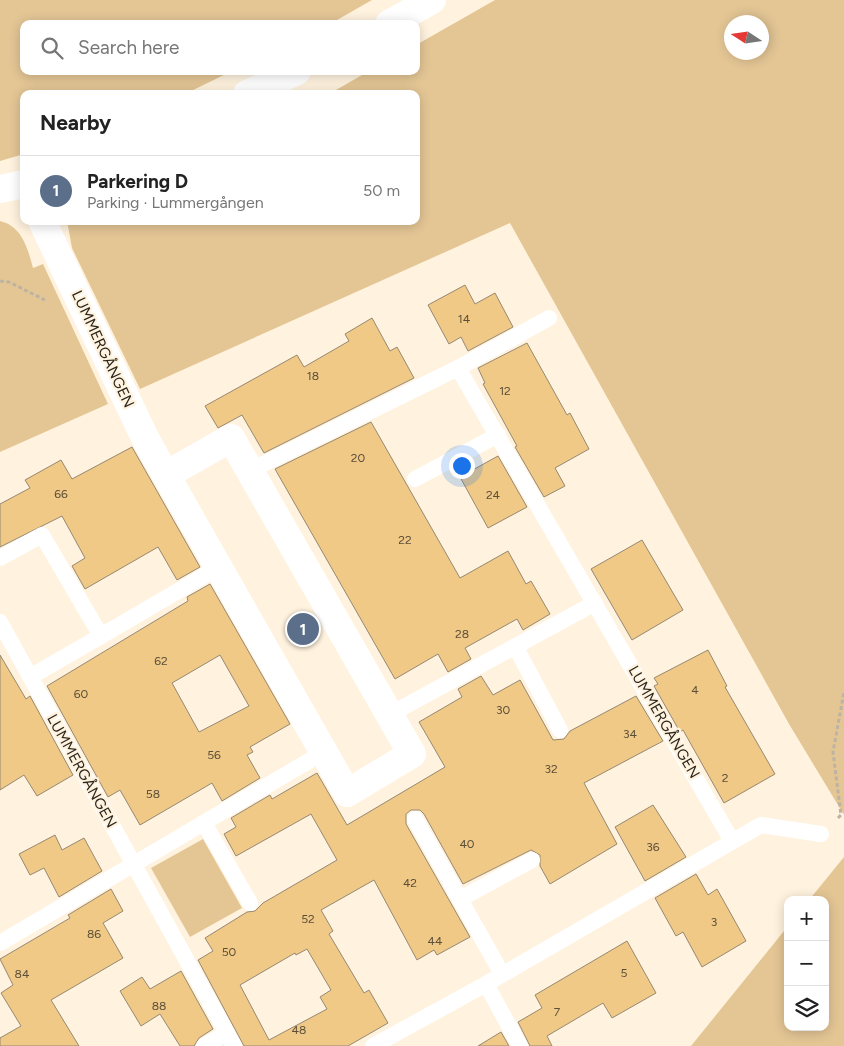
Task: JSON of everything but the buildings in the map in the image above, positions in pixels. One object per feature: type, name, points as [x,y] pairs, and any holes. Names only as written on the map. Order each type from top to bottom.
[{"type":"street","points":[[396,20],[432,0]]},
{"type":"street","points":[[256,90],[288,75]]},
{"type":"street","points":[[0,189],[20,185]]},
{"type":"street","name":"LUMMERGÅNGEN","points":[[44,225],[146,440],[347,793],[412,754],[230,438],[166,475]]},
{"type":"lane","points":[[249,471],[458,368],[549,318]]},
{"type":"lane","name":"LUMMERGÅNGEN","points":[[458,368],[732,841]]},
{"type":"lane","points":[[415,480],[498,435]]},
{"type":"lane","points":[[0,558],[42,535],[101,636]]},
{"type":"lane","points":[[30,677],[219,568]]},
{"type":"lane","points":[[390,715],[595,603]]},
{"type":"lane","name":"LUMMERGÅNGEN","points":[[0,622],[230,1040],[204,1046]]},
{"type":"lane","points":[[515,646],[560,730]]},
{"type":"lane","points":[[0,943],[324,752]]},
{"type":"lane","points":[[415,818],[502,974]]},
{"type":"lane","points":[[204,823],[250,903]]},
{"type":"lane","points":[[373,1046],[486,984],[761,825],[821,834]]},
{"type":"lane","points":[[460,899],[532,860]]},
{"type":"lane","points":[[486,984],[520,1046]]},
{"type":"path","points":[[821,834],[842,815],[833,752],[844,692]]},
{"type":"shaded area","points":[[0,0],[372,0],[337,20],[20,20],[20,75],[224,75],[193,90],[20,90],[20,155],[0,161]]},
{"type":"shaded area","points":[[495,0],[844,0],[844,815],[789,724],[510,223],[140,389],[72,248],[68,225],[420,225],[420,90],[336,90],[362,75],[420,75],[420,43]]},
{"type":"shaded area","points":[[0,221],[8,224],[19,233],[29,253],[33,268],[43,264],[108,404],[0,452]]},
{"type":"shaded area","points":[[203,839],[242,908],[190,937],[151,868]]},
{"type":"shaded area","points":[[844,857],[844,1046],[691,1046],[784,931],[784,1031],[829,1031],[829,896],[812,896]]},
{"type":"place","name":"Parkering D","points":[[303,629]]}]
